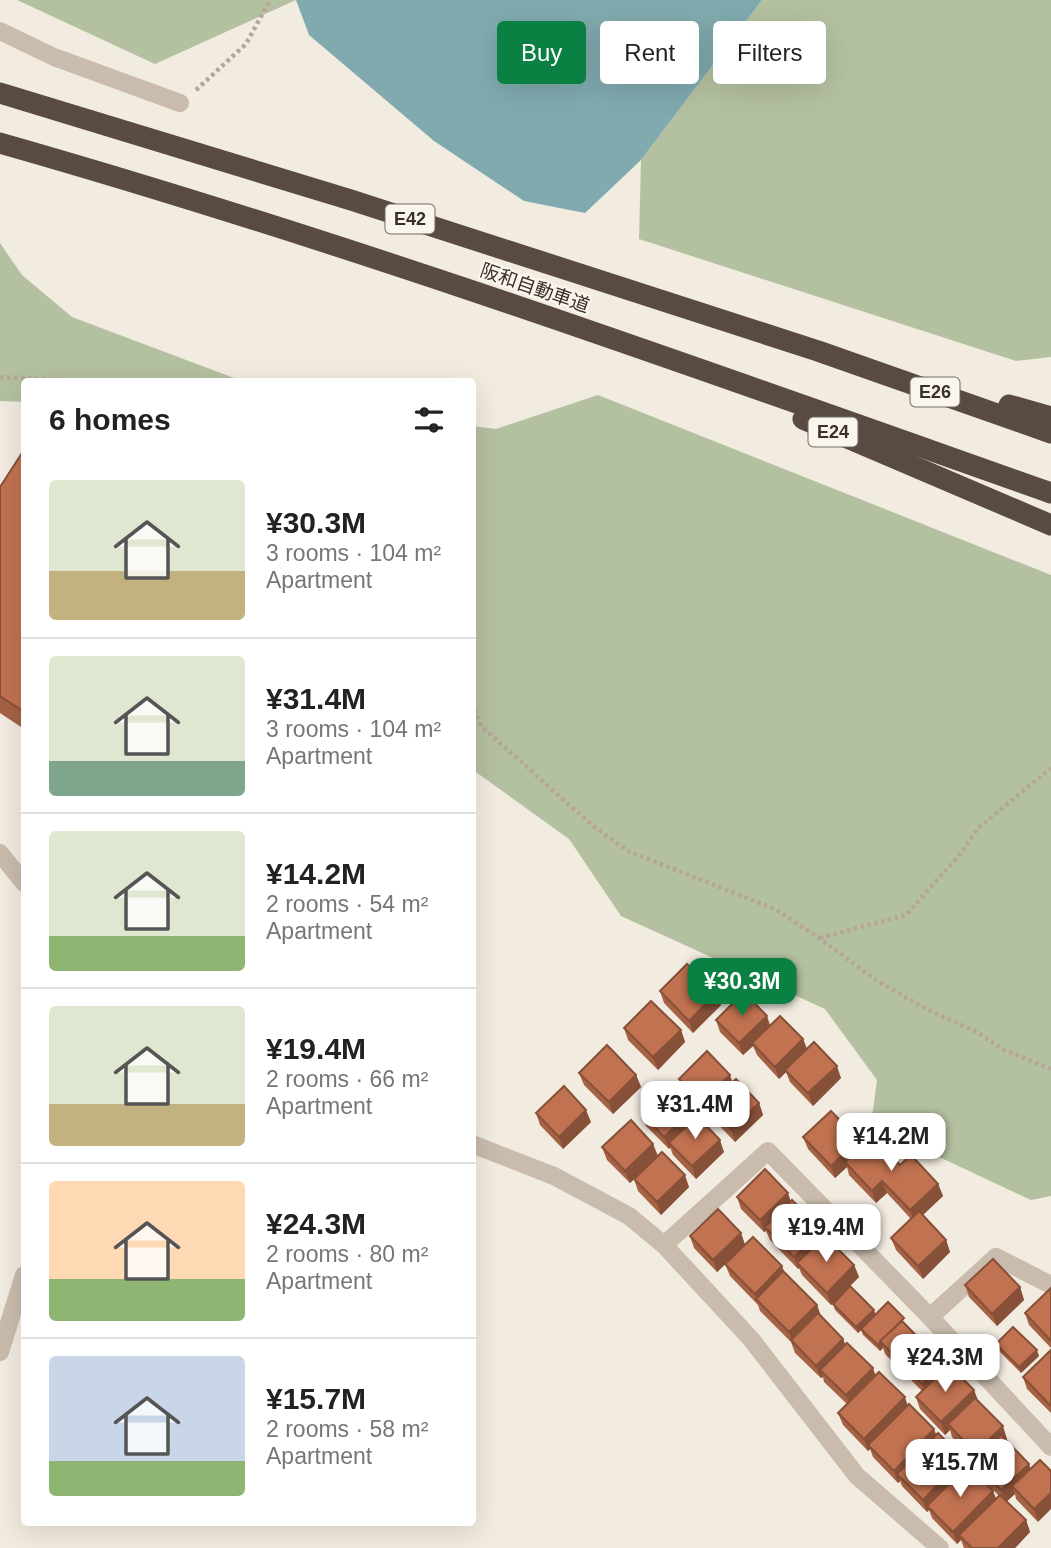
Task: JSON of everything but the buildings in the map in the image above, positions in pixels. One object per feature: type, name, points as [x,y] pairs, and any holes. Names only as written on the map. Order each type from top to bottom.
[{"type":"highway","name":"阪和自動車道","points":[[0,93],[338,195],[818,351],[1051,433]]},
{"type":"highway","name":"阪和自動車道","points":[[0,143],[336,246],[614,339],[1051,493]]},
{"type":"highway","name":"E24","points":[[614,339],[1051,525]]},
{"type":"highway","points":[[818,351],[1051,417]]},
{"type":"street","points":[[0,31],[54,57],[180,103]]},
{"type":"street","points":[[0,853],[21,879]]},
{"type":"street","points":[[476,1146],[554,1176],[629,1216],[664,1245],[751,1339],[857,1476],[940,1548]]},
{"type":"street","points":[[664,1245],[768,1151],[930,1317],[1051,1447]]},
{"type":"street","points":[[930,1317],[996,1257],[1051,1284]]},
{"type":"street","points":[[0,1352],[21,1285]]},
{"type":"path","points":[[180,103],[246,44],[270,0]]},
{"type":"path","points":[[0,377],[21,378]]},
{"type":"path","points":[[476,713],[481,726],[592,825],[628,851],[775,909],[876,980],[924,1008],[979,1033],[1002,1049],[1051,1069]]},
{"type":"path","points":[[819,938],[906,915],[962,852],[977,829],[1051,768]]},
{"type":"green space","points":[[17,0],[296,0],[155,64]]},
{"type":"green space","points":[[762,0],[1051,0],[1051,357],[1016,361],[639,239],[641,160],[713,65],[713,84],[826,84],[826,21],[746,21]]},
{"type":"green space","points":[[0,243],[22,275],[72,317],[234,378],[21,378],[21,402],[0,401]]},
{"type":"green space","points":[[598,395],[1051,575],[1051,1196],[1031,1200],[871,1125],[877,1080],[825,1009],[621,916],[569,839],[476,772],[476,426],[496,429]]},
{"type":"water","points":[[296,0],[762,0],[746,21],[713,21],[713,65],[699,83],[699,21],[600,21],[600,84],[698,84],[641,160],[585,213],[524,201],[434,141],[309,35]]}]
